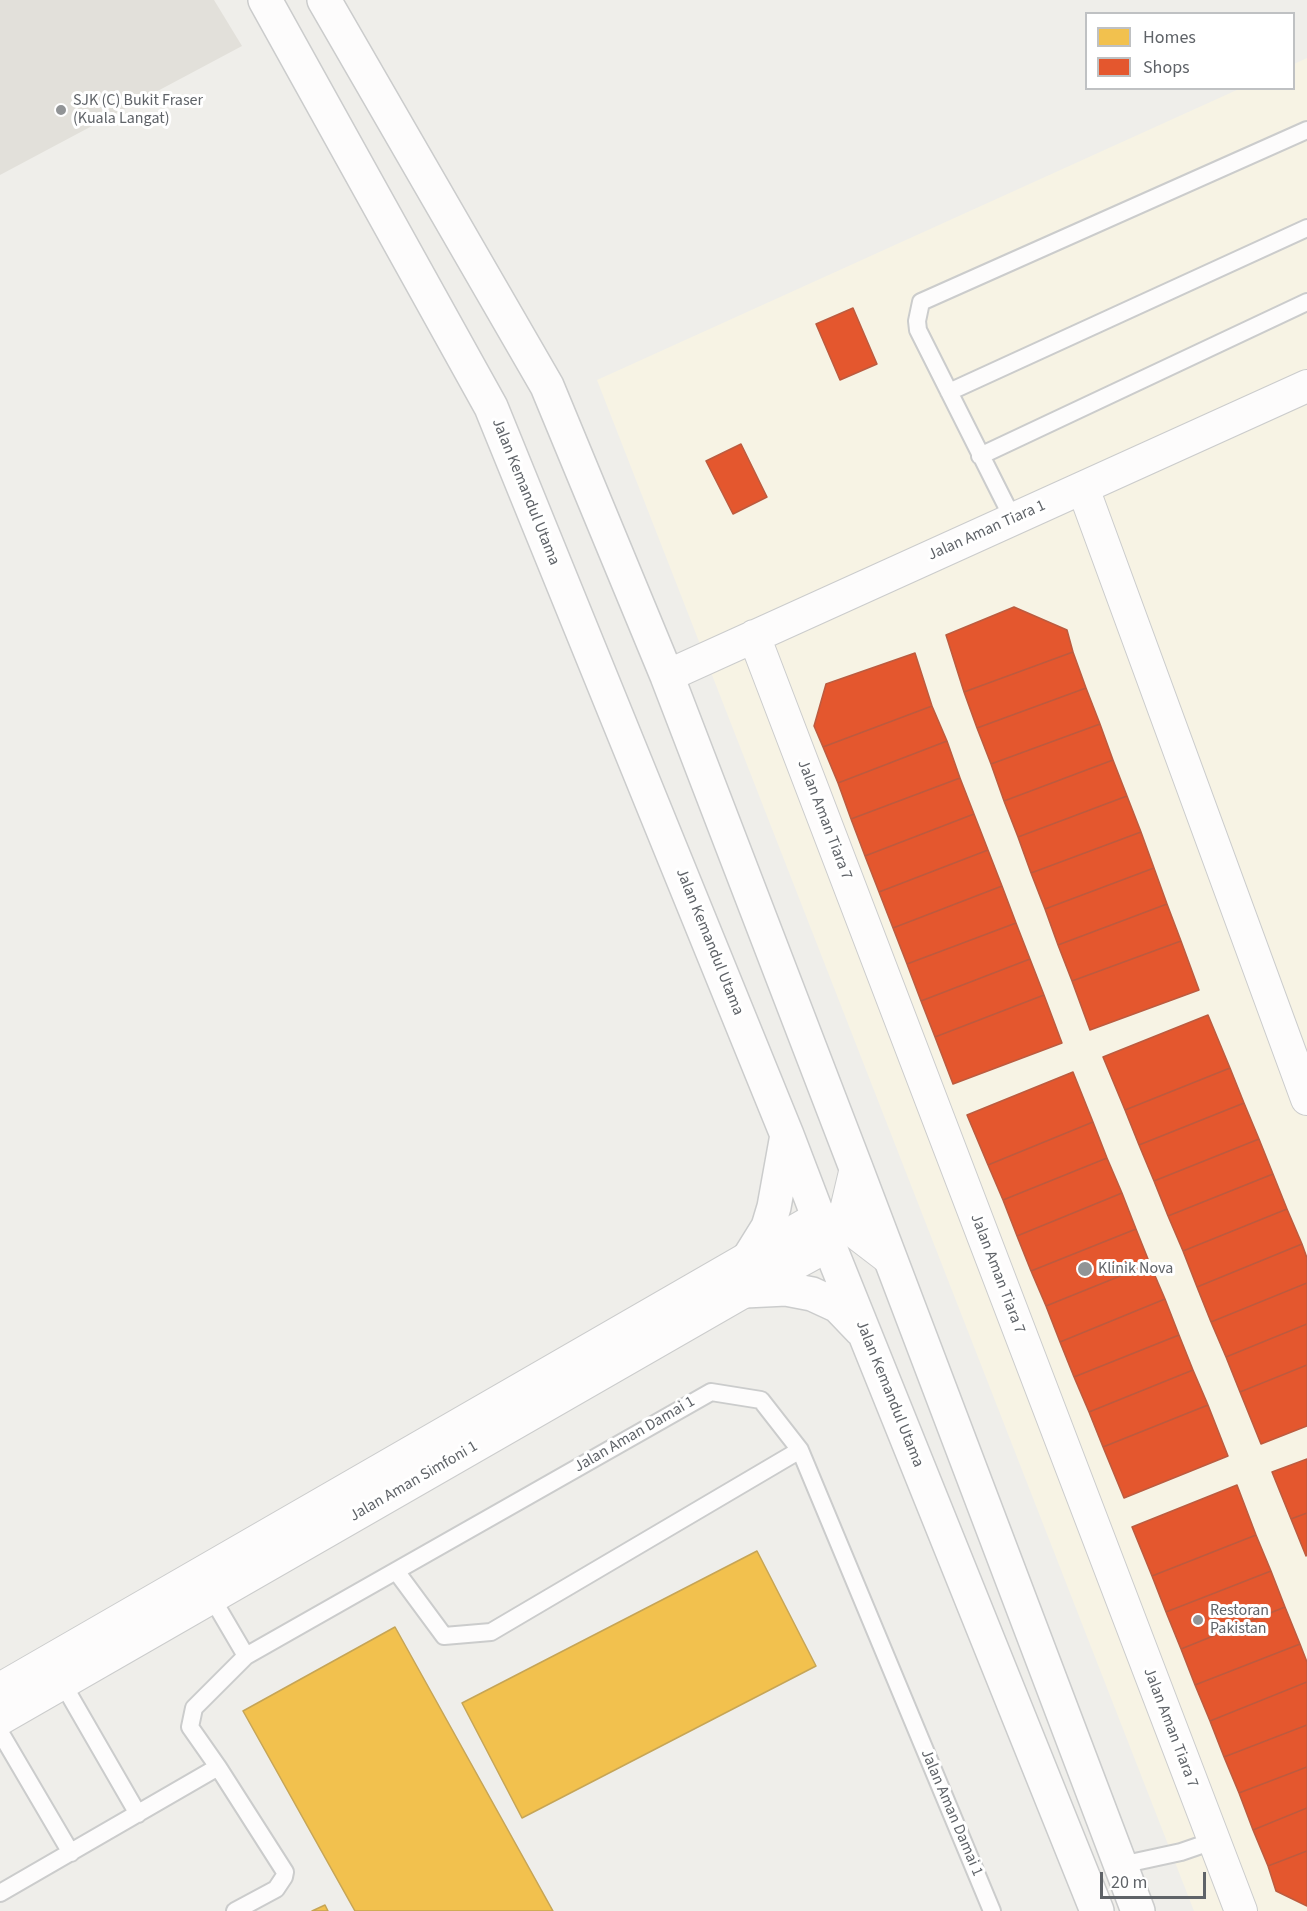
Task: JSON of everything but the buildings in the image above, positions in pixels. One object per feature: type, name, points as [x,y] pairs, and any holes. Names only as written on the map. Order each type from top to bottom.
[{"type":"street","name":"Jalan Kemandul Utama","points":[[265,0],[490,406],[787,1135],[830,1228],[866,1336],[1097,1911]]},
{"type":"street","points":[[324,0],[547,386],[667,676],[1138,1911]]},
{"type":"street","name":"Jalan Aman Tiara 1","points":[[667,676],[1307,386]]},
{"type":"street","points":[[1083,488],[1307,1099]]},
{"type":"street","name":"Jalan Aman Tiara 7","points":[[754,636],[1241,1911]]},
{"type":"street","points":[[750,1256],[768,1227],[774,1208],[787,1135]]},
{"type":"street","points":[[856,1168],[830,1228],[890,1259]]},
{"type":"street","name":"Jalan Aman Simfoni 1","points":[[0,1689],[750,1256],[830,1228]]},
{"type":"street","name":"Jalan Aman Simfoni 1","points":[[0,1719],[745,1291],[830,1228]]},
{"type":"street","points":[[745,1291],[786,1289],[812,1294],[838,1306],[866,1336]]},
{"type":"lane","points":[[1013,519],[918,330],[917,321],[921,302],[1307,130]]},
{"type":"lane","points":[[949,392],[1307,228]]},
{"type":"lane","points":[[980,456],[1307,302]]},
{"type":"lane","name":"Jalan Aman Damai 1","points":[[235,1911],[276,1889],[285,1872],[190,1727],[194,1708],[246,1656],[711,1392],[761,1400],[800,1450],[992,1911]]},
{"type":"lane","points":[[396,1571],[444,1636],[491,1632],[800,1450]]},
{"type":"lane","points":[[212,1598],[246,1656]]},
{"type":"lane","points":[[63,1684],[138,1814]]},
{"type":"lane","points":[[0,1732],[71,1853]]},
{"type":"lane","points":[[0,1893],[218,1767]]},
{"type":"lane","points":[[1121,1865],[1181,1852],[1213,1841]]},
{"type":"shaded area","name":"SJK (C) Bukit Fraser (Kuala Langat)","points":[[0,0],[214,0],[242,46],[0,175]]},
{"type":"shaded area","points":[[1307,58],[1307,1911],[1194,1911],[597,380],[1237,90],[1295,90],[1295,64]]},
{"type":"place","name":"SJK (C) Bukit Fraser (Kuala Langat)","points":[[61,110]]},
{"type":"place","name":"Klinik Nova","points":[[1085,1269]]},
{"type":"place","name":"Restoran Pakistan","points":[[1198,1620]]}]
